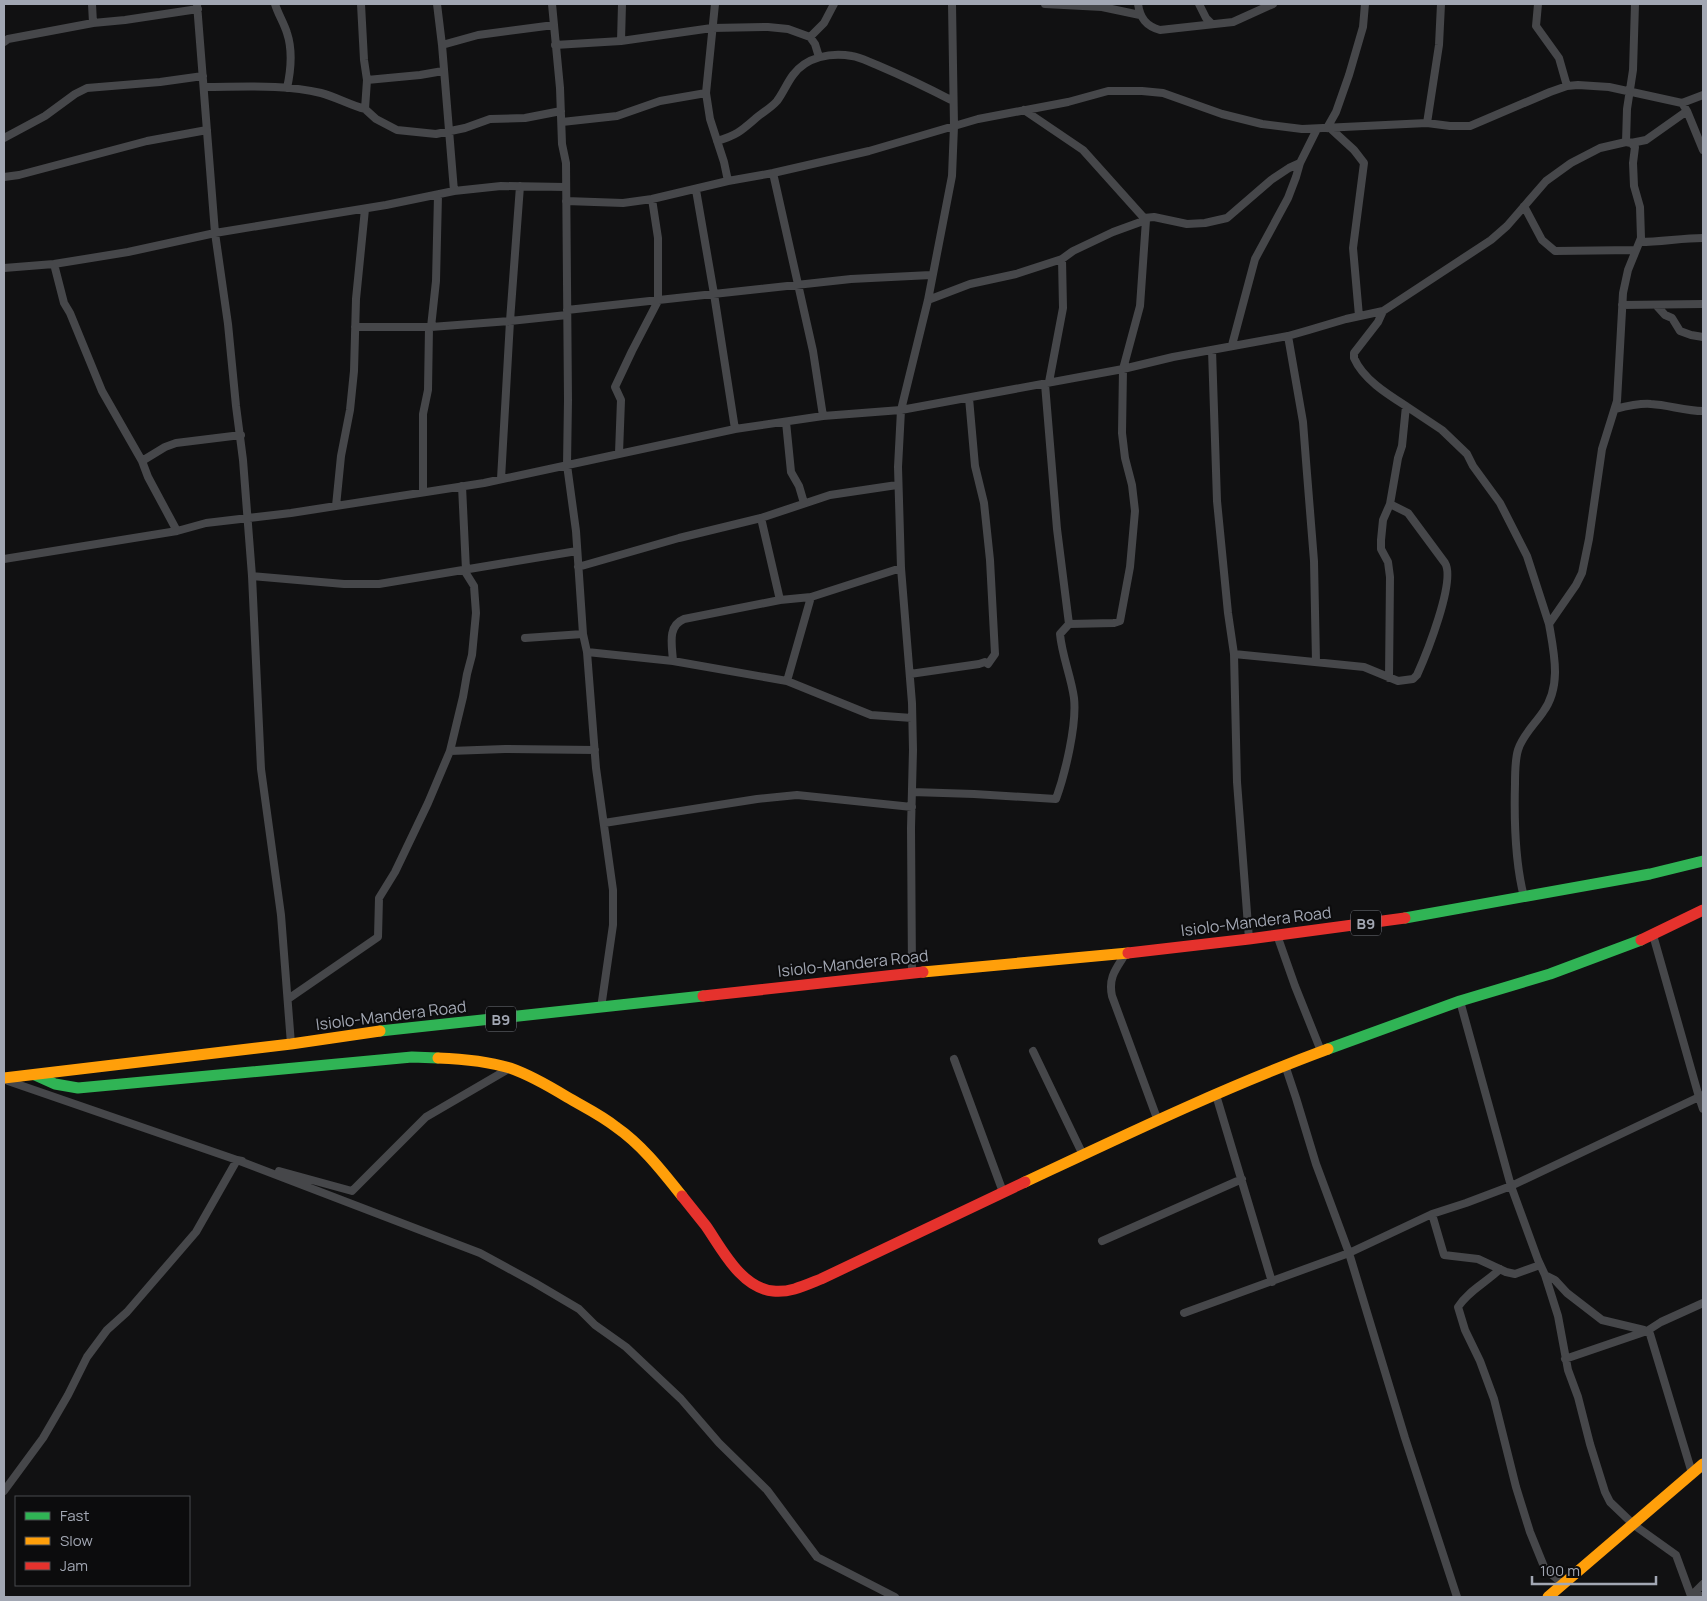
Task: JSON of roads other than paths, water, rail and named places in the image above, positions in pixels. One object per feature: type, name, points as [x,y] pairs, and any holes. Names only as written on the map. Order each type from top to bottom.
[{"type":"main road","name":"Isiolo-Mandera Road","points":[[4,1079],[291,1044],[380,1031],[1025,961],[1126,953],[1249,939],[1417,916],[1650,874],[1703,861]]},
{"type":"main road","points":[[35,1075],[55,1084],[78,1088],[412,1057],[488,1063],[510,1068],[563,1095],[621,1130],[658,1167],[741,1273],[757,1286],[766,1290],[791,1290],[821,1279],[1083,1154],[1285,1065],[1460,1001],[1550,974],[1653,935],[1703,910]]},
{"type":"main road","points":[[1548,1597],[1703,1464]]},
{"type":"street","points":[[92,4],[93,23]]},
{"type":"street","points":[[275,4],[287,33],[290,52],[291,68],[287,88]]},
{"type":"street","points":[[361,4],[367,80],[365,109]]},
{"type":"street","points":[[437,4],[454,191]]},
{"type":"street","points":[[552,4],[562,122],[562,144],[566,163],[567,465],[577,551],[583,634],[587,652],[595,750],[614,908],[601,1008]]},
{"type":"street","points":[[621,41],[622,4]]},
{"type":"street","points":[[715,4],[706,93],[710,119],[728,181]]},
{"type":"street","points":[[810,37],[824,23],[834,4]]},
{"type":"street","points":[[912,973],[913,750],[910,674],[897,485],[902,410],[928,300],[931,275],[952,176],[954,126],[952,4]]},
{"type":"street","points":[[1045,4],[1102,7],[1140,15]]},
{"type":"street","points":[[1138,4],[1140,15],[1152,28],[1160,30],[1233,22],[1273,4]]},
{"type":"street","points":[[1199,4],[1206,18],[1212,24]]},
{"type":"street","points":[[1328,128],[1336,112],[1349,75],[1363,27],[1365,4]]},
{"type":"street","points":[[1427,123],[1439,45],[1441,4]]},
{"type":"street","points":[[1538,4],[1536,26],[1559,58],[1567,86]]},
{"type":"street","points":[[1549,624],[1576,585],[1582,573],[1587,553],[1602,448],[1618,394],[1622,305],[1626,275],[1640,242],[1640,212],[1634,186],[1633,168],[1635,147],[1629,142],[1627,109],[1633,70],[1635,4]]},
{"type":"street","points":[[4,42],[8,39],[93,23],[125,20],[198,6],[215,233],[241,435],[252,576],[262,769],[281,915],[291,1044]]},
{"type":"street","points":[[442,45],[478,35],[554,25]]},
{"type":"street","points":[[556,45],[621,41],[712,28],[776,27],[800,32],[810,37],[815,44],[819,57]]},
{"type":"street","points":[[717,140],[734,136],[749,125],[757,116],[764,113],[777,100],[794,73],[804,63],[819,57],[854,56],[953,101]]},
{"type":"street","points":[[367,80],[443,71]]},
{"type":"street","points":[[4,138],[44,116],[74,94],[87,88],[160,82],[203,76]]},
{"type":"street","points":[[566,201],[623,203],[652,199],[869,151],[954,126],[1002,114],[1068,102],[1108,91],[1142,91],[1170,95],[1222,114],[1262,124],[1302,129],[1427,123],[1461,127],[1470,126],[1567,86],[1593,85],[1630,90],[1682,103],[1703,95]]},
{"type":"street","points":[[204,87],[287,88],[323,93],[365,109],[381,122],[397,130],[418,133],[449,132],[490,119],[525,118],[561,112]]},
{"type":"street","points":[[562,122],[616,116],[660,101],[706,93]]},
{"type":"street","points":[[1682,103],[1703,150]]},
{"type":"street","points":[[912,792],[1056,800],[1073,729],[1074,698],[1063,656],[1060,634],[1069,624],[1117,623],[1120,621],[1130,568],[1135,511],[1122,432],[1123,369],[1140,306],[1145,219],[1083,150],[1024,110]]},
{"type":"street","points":[[4,559],[177,531],[206,523],[248,519],[462,486],[735,429],[823,416],[902,410],[969,398],[1123,369],[1232,345],[1288,336],[1383,311],[1491,240],[1507,226],[1546,181],[1571,163],[1600,148],[1646,140],[1677,117],[1687,112]]},
{"type":"street","points":[[1328,128],[1354,150],[1364,163],[1352,248],[1359,316]]},
{"type":"street","points":[[1232,345],[1255,259],[1292,187],[1300,163],[1317,129]]},
{"type":"street","points":[[4,178],[147,140],[208,130]]},
{"type":"street","points":[[928,300],[970,284],[1016,274],[1062,259],[1072,251],[1145,219],[1154,217],[1187,224],[1205,223],[1227,218],[1271,180],[1300,163]]},
{"type":"street","points":[[773,173],[813,351],[823,416]]},
{"type":"street","points":[[4,268],[54,264],[128,252],[215,233],[365,209],[454,191],[501,186],[565,188]]},
{"type":"street","points":[[501,479],[520,186]]},
{"type":"street","points":[[696,190],[735,429]]},
{"type":"street","points":[[423,491],[423,414],[428,390],[430,328],[436,281],[438,195]]},
{"type":"street","points":[[619,453],[621,400],[615,387],[658,301],[658,238],[652,199]]},
{"type":"street","points":[[1524,206],[1542,240],[1555,251],[1636,250]]},
{"type":"street","points":[[336,506],[341,456],[350,410],[354,371],[356,299],[365,209]]},
{"type":"street","points":[[1640,242],[1703,238]]},
{"type":"street","points":[[1062,259],[1063,308],[1047,383],[1057,529],[1069,624]]},
{"type":"street","points":[[54,264],[64,303],[70,313],[102,391],[142,461],[148,477],[177,531]]},
{"type":"street","points":[[355,327],[430,328],[510,321],[852,278],[931,275]]},
{"type":"street","points":[[1622,305],[1703,304]]},
{"type":"street","points":[[1656,305],[1672,318],[1680,331],[1703,338]]},
{"type":"street","points":[[1383,311],[1378,322],[1354,353],[1354,358],[1365,375],[1387,393],[1442,430],[1467,454],[1509,519],[1527,556],[1549,624],[1555,673],[1554,692],[1549,704],[1522,740],[1516,755],[1515,805],[1518,872],[1524,897]]},
{"type":"street","points":[[1288,336],[1304,432],[1314,561],[1316,662]]},
{"type":"street","points":[[1212,350],[1217,501],[1234,654],[1237,782],[1249,939]]},
{"type":"street","points":[[910,674],[985,662],[988,664],[995,654],[990,560],[984,503],[975,466],[969,398]]},
{"type":"street","points":[[1615,409],[1638,404],[1653,404],[1689,411],[1703,411]]},
{"type":"street","points":[[1389,678],[1390,577],[1388,562],[1380,546],[1383,520],[1390,504],[1402,446],[1406,406]]},
{"type":"street","points":[[786,422],[791,472],[799,486],[804,503]]},
{"type":"street","points":[[142,461],[169,445],[176,443],[241,435]]},
{"type":"street","points":[[578,567],[679,538],[761,518],[843,492],[897,485]]},
{"type":"street","points":[[288,999],[378,937],[379,898],[395,872],[428,803],[450,750],[472,655],[476,622],[474,586],[465,570],[462,486]]},
{"type":"street","points":[[1234,654],[1364,667],[1389,678],[1404,681],[1413,680],[1417,675],[1437,624],[1448,571],[1445,563],[1408,513],[1390,504]]},
{"type":"street","points":[[761,518],[780,600]]},
{"type":"street","points":[[252,576],[344,584],[380,584],[577,551]]},
{"type":"street","points":[[673,661],[672,632],[674,626],[679,621],[780,600],[811,596],[902,568]]},
{"type":"street","points":[[787,681],[811,596]]},
{"type":"street","points":[[526,638],[583,634]]},
{"type":"street","points":[[587,652],[673,661],[787,681],[871,715],[912,718]]},
{"type":"street","points":[[450,750],[595,750]]},
{"type":"street","points":[[604,822],[757,799],[797,795],[912,807]]},
{"type":"street","points":[[1277,935],[1321,1051]]},
{"type":"street","points":[[1653,935],[1701,1096],[1703,1110]]},
{"type":"street","points":[[1126,953],[1113,974],[1110,986],[1158,1121]]},
{"type":"street","points":[[1460,1001],[1510,1186],[1545,1274],[1558,1316],[1565,1359],[1578,1397],[1605,1492],[1610,1502],[1634,1525],[1676,1555],[1691,1596]]},
{"type":"street","points":[[1033,1051],[1083,1154]]},
{"type":"street","points":[[954,1059],[1003,1192]]},
{"type":"street","points":[[1285,1065],[1316,1164],[1349,1253],[1405,1438],[1457,1597]]},
{"type":"street","points":[[237,1160],[352,1191],[426,1117],[510,1068]]},
{"type":"street","points":[[4,1079],[237,1160],[480,1253],[535,1283],[579,1309],[595,1325],[626,1347],[681,1399],[719,1443],[768,1490],[817,1557],[895,1597]]},
{"type":"street","points":[[1216,1095],[1272,1282]]},
{"type":"street","points":[[1184,1313],[1349,1253],[1432,1214],[1510,1186],[1701,1096]]},
{"type":"street","points":[[4,1491],[43,1438],[87,1358],[107,1330],[127,1312],[196,1232],[237,1160]]},
{"type":"street","points":[[1102,1241],[1242,1179]]},
{"type":"street","points":[[1432,1214],[1444,1255],[1478,1259],[1515,1274],[1540,1265]]},
{"type":"street","points":[[1500,1269],[1464,1298],[1458,1307],[1465,1330],[1480,1361],[1494,1399],[1516,1487],[1530,1532],[1545,1568],[1563,1584]]},
{"type":"street","points":[[1545,1274],[1555,1280],[1573,1298],[1602,1320],[1647,1331],[1652,1341],[1692,1473]]},
{"type":"street","points":[[1565,1359],[1647,1331],[1661,1322],[1703,1302]]},
{"type":"street","points":[[1691,1596],[1703,1584]]},
{"type":"street","points":[[1691,1596],[1703,1596]]}]
